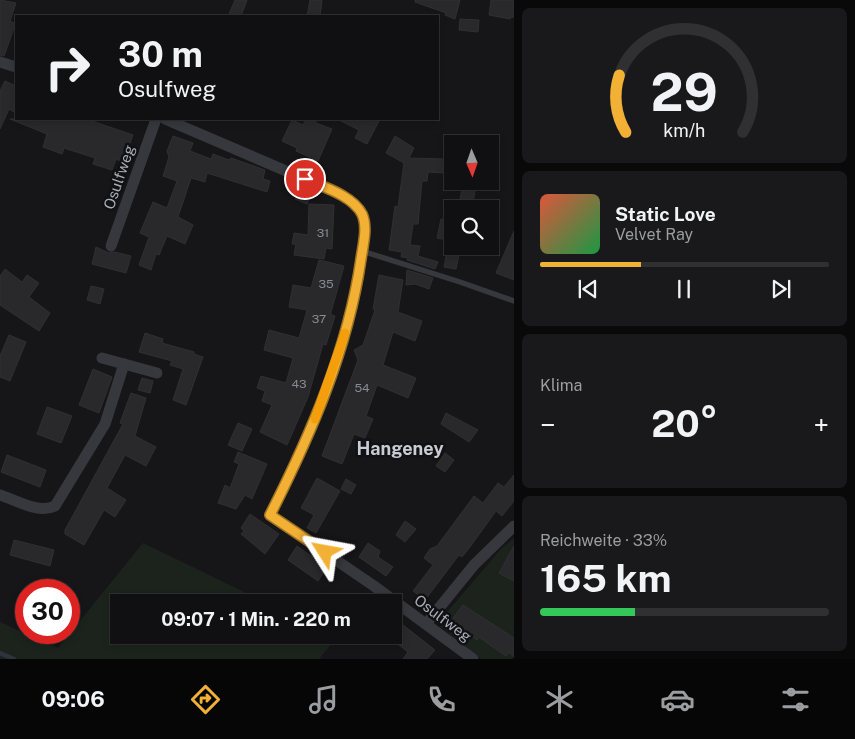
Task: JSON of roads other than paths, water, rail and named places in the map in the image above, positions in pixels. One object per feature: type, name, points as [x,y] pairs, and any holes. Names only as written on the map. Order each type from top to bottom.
[{"type":"street","points":[[0,62],[15,67]]},
{"type":"street","name":"Osulfweg","points":[[111,246],[156,120]]},
{"type":"street","name":"Osulfweg","points":[[167,120],[335,192],[355,204],[364,219],[357,288],[331,378],[303,450],[270,515],[473,659]]},
{"type":"street","points":[[102,358],[157,373]]},
{"type":"street","points":[[0,495],[40,509],[48,509],[54,506],[105,424],[124,364]]},
{"type":"street","points":[[426,624],[474,565],[514,526]]},
{"type":"lane","points":[[362,252],[460,282],[514,301]]},
{"type":"waterway","points":[[0,653],[14,659]]},
{"type":"district","name":"Hangeney","points":[[400,448]]}]
